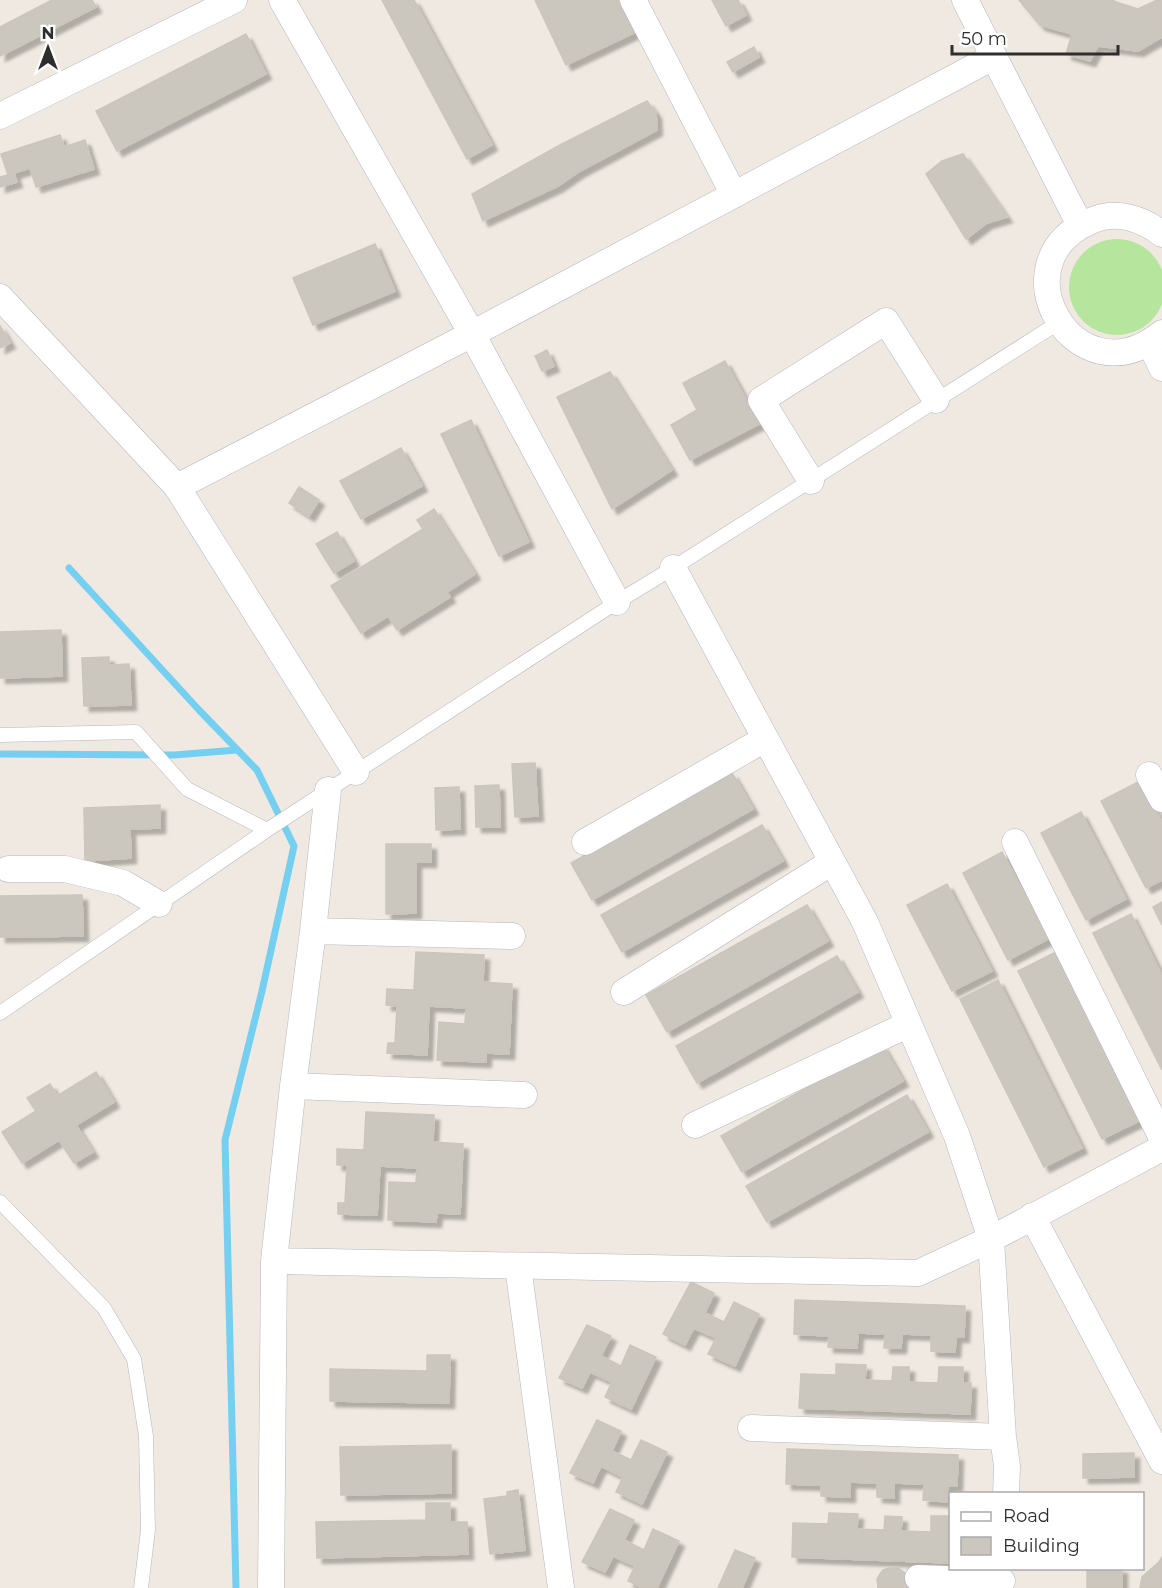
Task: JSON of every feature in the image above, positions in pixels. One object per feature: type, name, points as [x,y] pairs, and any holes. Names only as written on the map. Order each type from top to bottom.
[{"type":"street","points":[[0,116],[234,0]]},
{"type":"street","points":[[282,0],[472,334],[617,602]]},
{"type":"street","points":[[633,0],[734,195]]},
{"type":"street","points":[[965,0],[1080,225]]},
{"type":"street","points":[[177,487],[472,334],[993,57]]},
{"type":"street","points":[[1162,234],[1142,221],[1122,216],[1100,217],[1080,225],[1063,240],[1051,259],[1046,280],[1049,302],[1058,322],[1072,338],[1090,348],[1110,352],[1130,351],[1156,338],[1162,368]]},
{"type":"street","points":[[0,297],[177,487],[356,772]]},
{"type":"street","points":[[811,481],[761,400],[886,321],[936,400]]},
{"type":"street","points":[[673,568],[865,922],[957,1136],[991,1239],[1003,1437],[1007,1466],[1006,1492]]},
{"type":"street","points":[[585,842],[765,739]]},
{"type":"street","points":[[1149,775],[1162,799]]},
{"type":"street","points":[[271,1588],[274,1261],[328,790]]},
{"type":"street","points":[[1015,842],[1162,1138]]},
{"type":"street","points":[[624,992],[832,862]]},
{"type":"street","points":[[8,869],[65,869],[123,883],[159,904]]},
{"type":"street","points":[[313,932],[512,936]]},
{"type":"street","points":[[694,1125],[909,1024]]},
{"type":"street","points":[[293,1086],[524,1095]]},
{"type":"street","points":[[274,1261],[918,1274],[991,1239],[1162,1148]]},
{"type":"street","points":[[1032,1216],[1162,1461]]},
{"type":"street","points":[[518,1266],[561,1588]]},
{"type":"street","points":[[751,1428],[1003,1437]]},
{"type":"street","points":[[918,1578],[1002,1579]]},
{"type":"lane","points":[[0,1013],[328,790],[617,602],[1015,352],[1058,322]]},
{"type":"lane","points":[[0,735],[136,732],[187,789],[272,827]]},
{"type":"lane","points":[[0,1202],[104,1308],[135,1359],[146,1436],[148,1530],[141,1588]]},
{"type":"green space","points":[[1117,239],[1136,242],[1151,253],[1162,268],[1162,306],[1151,321],[1136,332],[1117,335],[1098,332],[1083,321],[1072,306],[1069,287],[1072,268],[1083,253],[1098,242]]},
{"type":"building","points":[[52,0],[92,0],[96,7],[0,56],[0,27]]},
{"type":"building","points":[[382,0],[414,0],[492,145],[467,159]]},
{"type":"building","points":[[535,0],[618,0],[634,33],[566,65]]},
{"type":"building","points":[[712,0],[738,0],[746,15],[726,26]]},
{"type":"building","points":[[1019,0],[1114,0],[1138,9],[1162,0],[1162,37],[1138,51],[1098,46],[1090,61],[1066,54],[1072,34],[1040,25]]},
{"type":"building","points":[[246,34],[266,74],[117,151],[96,111]]},
{"type":"building","points":[[754,47],[759,57],[733,72],[727,62]]},
{"type":"building","points":[[647,101],[656,113],[657,130],[580,171],[558,186],[483,221],[472,194],[560,145]]},
{"type":"building","points":[[60,135],[64,147],[85,140],[94,169],[36,187],[30,168],[14,173],[17,182],[0,187],[0,177],[8,175],[1,154]]},
{"type":"building","points":[[963,154],[1007,217],[987,223],[966,239],[926,174],[942,161]]},
{"type":"building","points":[[375,244],[395,291],[313,325],[293,278]]},
{"type":"building","points":[[0,326],[10,343],[0,348]]},
{"type":"building","points":[[547,350],[554,366],[542,371],[535,356]]},
{"type":"building","points":[[725,361],[759,424],[690,460],[671,425],[697,410],[683,383]]},
{"type":"building","points":[[610,372],[672,470],[612,509],[557,397]]},
{"type":"building","points":[[471,420],[529,542],[499,556],[441,434]]},
{"type":"building","points":[[401,448],[422,486],[361,519],[340,481]]},
{"type":"building","points":[[299,487],[319,500],[309,516],[289,503]]},
{"type":"building","points":[[434,509],[475,574],[447,592],[450,597],[397,630],[388,616],[361,633],[331,586],[423,529],[417,520]]},
{"type":"building","points":[[337,532],[354,561],[334,573],[316,544]]},
{"type":"building","points":[[61,630],[62,676],[0,678],[0,632]]},
{"type":"building","points":[[109,657],[109,665],[129,664],[131,705],[84,706],[82,658]]},
{"type":"building","points":[[535,763],[538,816],[515,817],[512,764]]},
{"type":"building","points":[[732,773],[753,809],[592,900],[571,863]]},
{"type":"building","points":[[1140,781],[1162,822],[1162,880],[1146,888],[1101,801]]},
{"type":"building","points":[[499,785],[500,827],[476,827],[475,786]]},
{"type":"building","points":[[459,787],[460,829],[436,830],[435,788]]},
{"type":"building","points":[[160,805],[160,828],[130,829],[131,858],[85,861],[84,808]]},
{"type":"building","points":[[1081,812],[1126,899],[1086,920],[1041,833]]},
{"type":"building","points":[[762,825],[783,861],[622,952],[601,915]]},
{"type":"building","points":[[386,844],[431,844],[431,862],[416,862],[416,913],[386,914]]},
{"type":"building","points":[[1002,852],[1048,939],[1008,960],[963,873]]},
{"type":"building","points":[[947,884],[992,971],[952,991],[907,905]]},
{"type":"building","points":[[82,895],[83,936],[0,937],[0,896]]},
{"type":"building","points":[[1162,902],[1162,925],[1153,907]]},
{"type":"building","points":[[807,905],[828,941],[667,1032],[646,995]]},
{"type":"building","points":[[1131,914],[1162,976],[1162,1070],[1093,933]]},
{"type":"building","points":[[416,952],[484,955],[483,982],[512,984],[509,1054],[486,1053],[486,1062],[437,1060],[439,1022],[465,1024],[466,1008],[429,1006],[427,1055],[387,1053],[388,1043],[395,1043],[397,1006],[386,1005],[387,989],[414,990]]},
{"type":"building","points":[[1056,952],[1141,1120],[1102,1139],[1018,971]]},
{"type":"building","points":[[837,956],[858,992],[697,1083],[676,1046]]},
{"type":"building","points":[[998,980],[1082,1148],[1044,1167],[960,999]]},
{"type":"building","points":[[882,1045],[903,1081],[742,1172],[721,1136]]},
{"type":"building","points":[[96,1072],[114,1102],[76,1125],[93,1152],[74,1163],[59,1140],[22,1163],[2,1132],[36,1111],[27,1098],[50,1084],[57,1096]]},
{"type":"building","points":[[907,1095],[928,1132],[767,1222],[746,1186]]},
{"type":"building","points":[[366,1112],[434,1115],[433,1142],[463,1144],[460,1214],[437,1213],[436,1222],[388,1220],[389,1182],[416,1183],[417,1168],[380,1166],[377,1215],[338,1214],[338,1203],[345,1203],[347,1165],[337,1165],[337,1149],[364,1150]]},
{"type":"building","points":[[691,1282],[714,1293],[705,1313],[724,1322],[734,1302],[759,1314],[735,1366],[708,1354],[716,1338],[694,1328],[685,1345],[663,1334]]},
{"type":"building","points":[[795,1300],[965,1306],[964,1337],[956,1337],[955,1352],[931,1351],[931,1335],[902,1334],[901,1348],[884,1348],[885,1334],[858,1333],[857,1348],[828,1347],[829,1336],[794,1334]]},
{"type":"building","points":[[587,1325],[611,1336],[601,1356],[621,1366],[630,1345],[656,1357],[631,1409],[605,1397],[612,1382],[590,1372],[582,1388],[559,1378]]},
{"type":"building","points":[[427,1355],[450,1355],[449,1403],[330,1401],[330,1369],[427,1371]]},
{"type":"building","points":[[836,1364],[866,1365],[865,1380],[892,1381],[893,1367],[909,1367],[909,1382],[938,1383],[939,1367],[963,1367],[963,1383],[971,1383],[970,1414],[799,1408],[801,1374],[836,1375]]},
{"type":"building","points":[[597,1420],[621,1431],[612,1451],[631,1460],[641,1440],[667,1452],[642,1504],[616,1492],[623,1477],[601,1466],[593,1483],[570,1473]]},
{"type":"building","points":[[451,1445],[451,1493],[341,1495],[340,1447]]},
{"type":"building","points":[[787,1449],[958,1455],[957,1486],[948,1486],[947,1502],[923,1500],[924,1484],[894,1483],[894,1498],[877,1497],[877,1483],[850,1482],[850,1497],[821,1496],[821,1485],[786,1484]]},
{"type":"building","points":[[1134,1453],[1134,1477],[1083,1478],[1083,1454]]},
{"type":"building","points":[[518,1490],[525,1550],[490,1554],[484,1499],[507,1496],[507,1492]]},
{"type":"building","points":[[426,1503],[450,1503],[450,1522],[467,1522],[468,1554],[317,1558],[316,1522],[426,1520]]},
{"type":"building","points":[[610,1509],[634,1520],[624,1540],[644,1550],[653,1529],[679,1541],[657,1588],[643,1588],[628,1581],[635,1566],[613,1556],[605,1572],[582,1562]]},
{"type":"building","points":[[829,1513],[858,1514],[857,1529],[884,1530],[885,1516],[902,1517],[901,1531],[931,1532],[931,1516],[949,1516],[949,1563],[792,1557],[793,1523],[828,1524]]},
{"type":"building","points":[[735,1550],[755,1558],[742,1588],[718,1588]]},
{"type":"building","points":[[1162,1557],[1162,1588],[1140,1588],[1142,1577]]},
{"type":"building","points":[[893,1567],[906,1574],[908,1588],[878,1588],[877,1579],[880,1574],[883,1570]]},
{"type":"building","points":[[1087,1570],[1122,1570],[1122,1588],[1087,1588]]},
{"type":"waterway","points":[[69,568],[257,770],[294,846],[262,991],[225,1140],[236,1588]]},
{"type":"waterway","points":[[0,754],[174,755],[237,750]]}]
